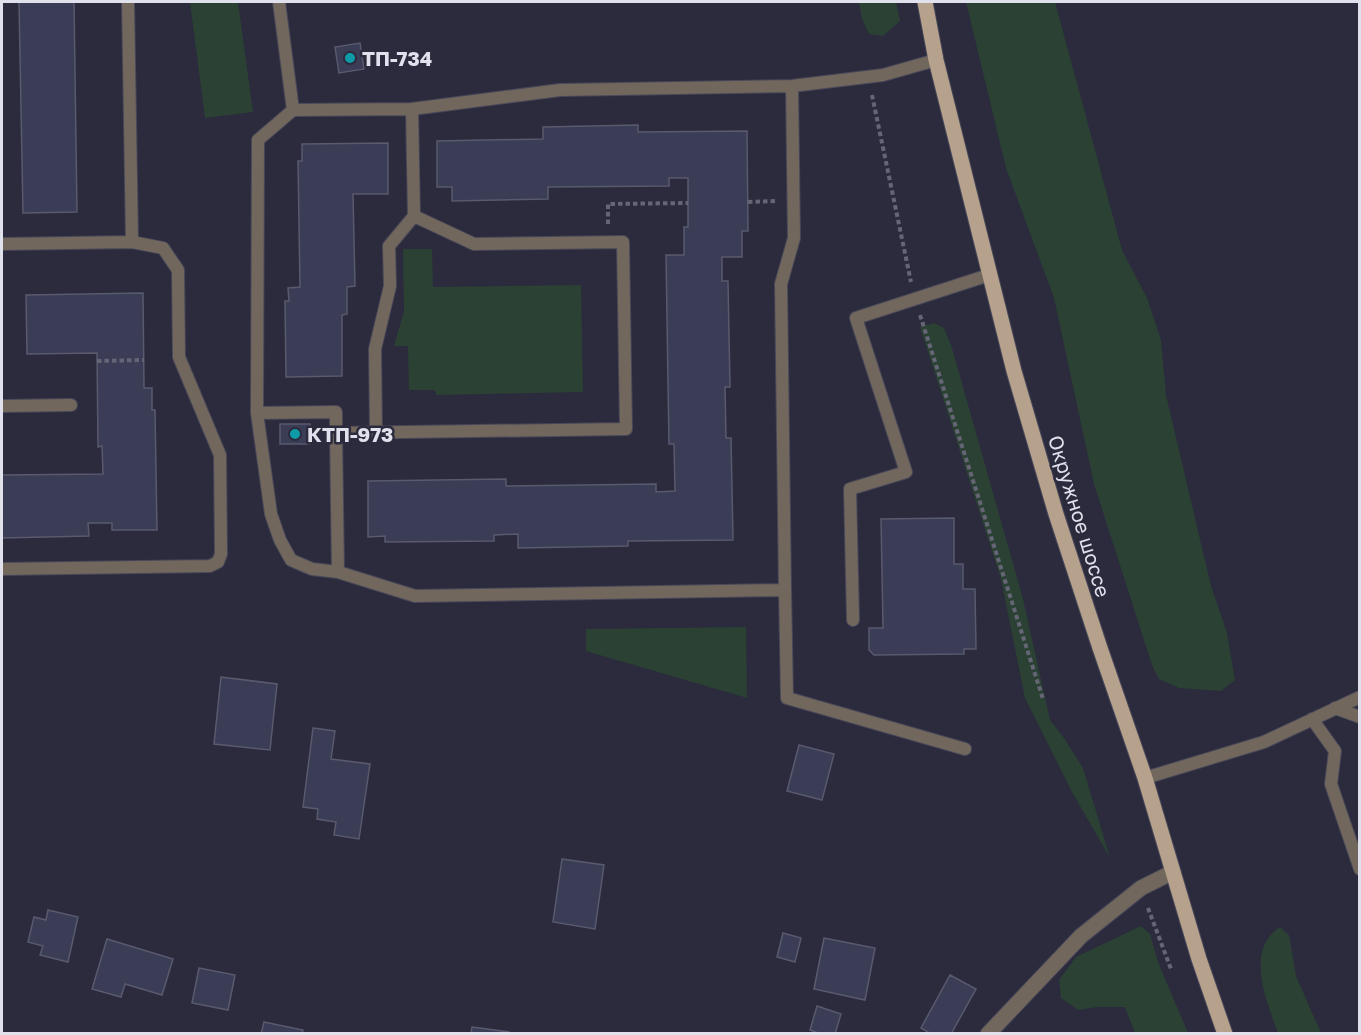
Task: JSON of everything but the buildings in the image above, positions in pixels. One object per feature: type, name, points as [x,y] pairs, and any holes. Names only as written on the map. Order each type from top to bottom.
[{"type":"main road","name":"Окружное шоссе","points":[[925,2],[936,60],[1014,371],[1056,514],[1145,778],[1199,959],[1225,1034]]},
{"type":"street","points":[[988,1034],[1081,936],[1141,888],[1173,872]]},
{"type":"lane","points":[[128,2],[132,242]]},
{"type":"lane","points":[[279,2],[293,110]]},
{"type":"lane","points":[[785,590],[415,596],[338,572],[312,569],[291,560],[280,540],[271,514],[257,413],[258,140],[293,110],[412,109],[560,90],[792,86],[899,72],[936,60]]},
{"type":"lane","points":[[792,86],[794,238],[781,284],[787,698],[965,749]]},
{"type":"lane","points":[[376,432],[375,349],[390,286],[389,246],[414,216],[412,109]]},
{"type":"lane","points":[[336,433],[626,429],[623,242],[474,244],[414,216]]},
{"type":"lane","points":[[2,244],[132,242],[163,249],[178,270],[179,357],[220,455],[222,554],[218,562],[210,566],[2,569]]},
{"type":"lane","points":[[853,620],[850,489],[906,471],[856,318],[989,275]]},
{"type":"lane","points":[[2,406],[71,405]]},
{"type":"lane","points":[[257,413],[336,412],[338,572]]},
{"type":"lane","points":[[1145,778],[1264,742],[1359,697]]},
{"type":"lane","points":[[1335,708],[1359,717]]},
{"type":"lane","points":[[1312,719],[1335,751],[1331,784],[1359,869]]},
{"type":"path","points":[[868,77],[915,299],[1043,699]]},
{"type":"path","points":[[748,202],[794,201]]},
{"type":"path","points":[[608,243],[608,204],[688,203]]},
{"type":"path","points":[[97,361],[144,360]]},
{"type":"path","points":[[1141,888],[1171,969]]},
{"type":"green space","points":[[190,2],[238,2],[253,112],[205,118]]},
{"type":"green space","points":[[859,2],[896,2],[900,21],[883,36],[869,34],[862,19]]},
{"type":"green space","points":[[966,2],[1055,2],[1122,250],[1147,298],[1161,340],[1166,395],[1211,586],[1227,633],[1235,680],[1221,691],[1179,688],[1159,679],[1152,665],[1094,484],[1054,298],[1006,168]]},
{"type":"green space","points":[[403,249],[432,249],[433,287],[581,285],[583,392],[436,395],[435,390],[409,390],[408,346],[394,346],[404,311]]},
{"type":"green space","points":[[934,323],[944,328],[952,348],[1023,599],[1050,720],[1083,768],[1110,858],[1072,792],[1025,698],[1001,579],[920,327]]},
{"type":"green space","points":[[746,627],[747,698],[586,651],[586,629]]},
{"type":"green space","points":[[1141,926],[1150,934],[1158,962],[1188,1033],[1135,1033],[1125,1007],[1078,1010],[1061,998],[1059,980],[1076,957]]},
{"type":"green space","points":[[1280,927],[1289,935],[1296,976],[1321,1033],[1278,1033],[1264,992],[1261,962],[1263,949],[1269,937]]},
{"type":"place","name":"ТП-734","points":[[350,58]]},
{"type":"place","name":"КТП-973","points":[[295,434]]}]
